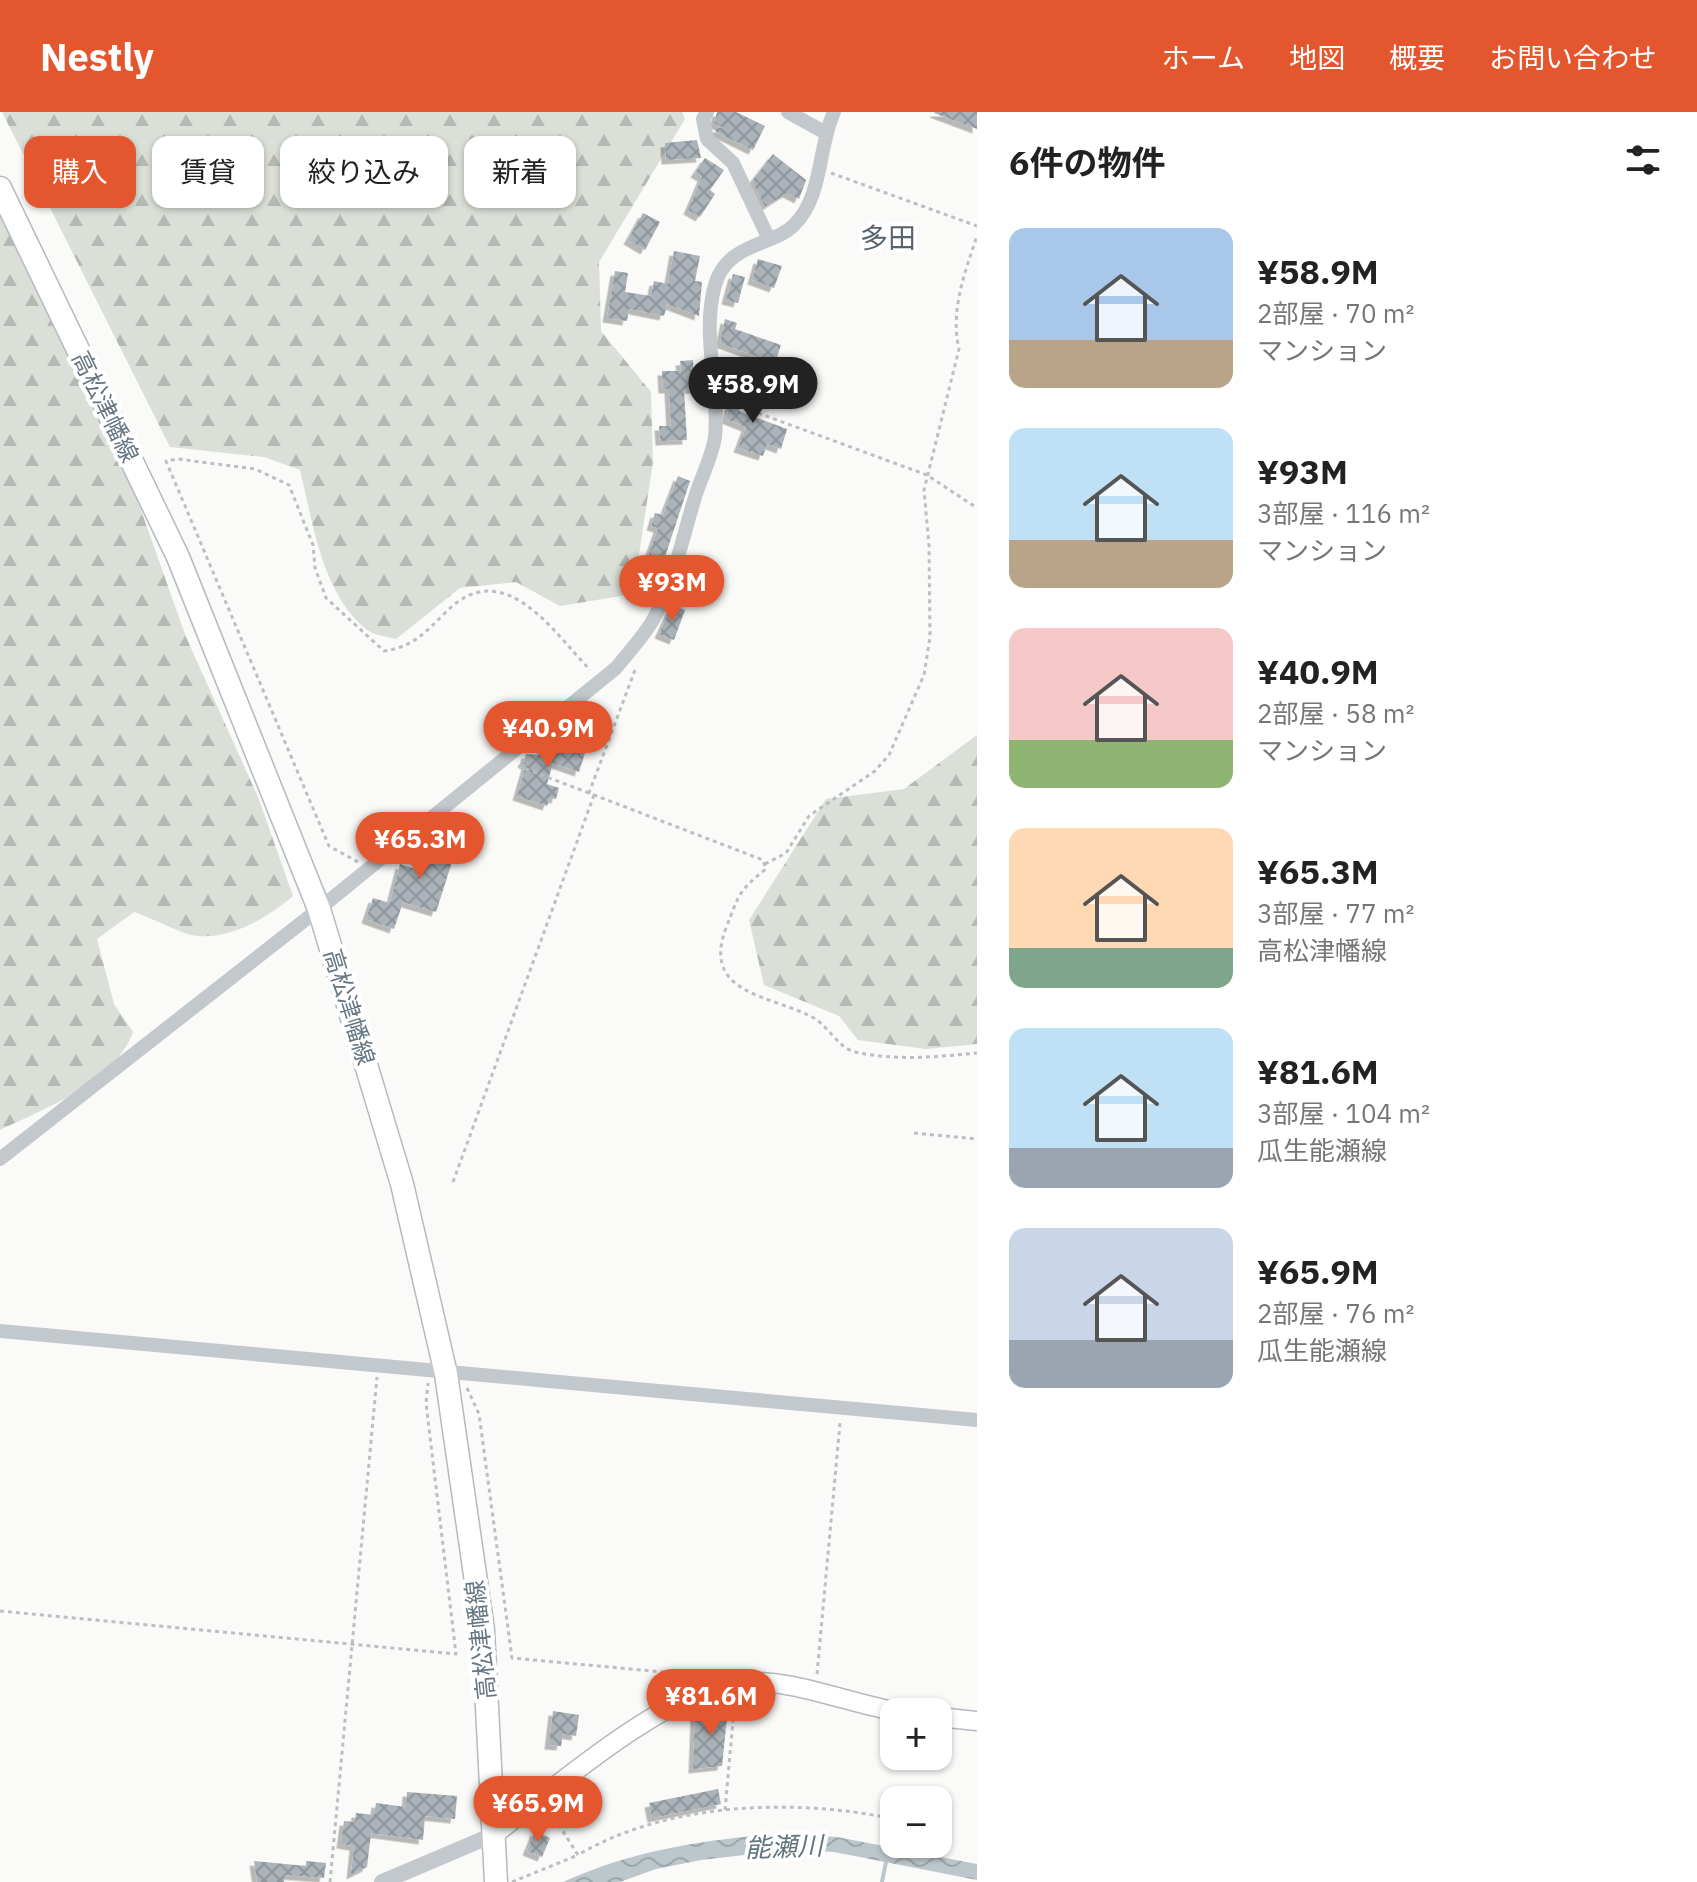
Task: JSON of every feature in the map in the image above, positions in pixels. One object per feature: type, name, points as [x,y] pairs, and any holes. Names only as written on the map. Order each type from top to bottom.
[{"type":"main road","name":"高松津幡線","points":[[0,188],[178,557],[319,909],[402,1184],[446,1374],[483,1630],[496,1882]]},
{"type":"main road","points":[[495,1834],[666,1708],[707,1688],[736,1682],[775,1684],[880,1708]]},
{"type":"main road","points":[[952,1718],[977,1721]]},
{"type":"street","points":[[707,112],[703,119],[707,139],[733,163],[768,237]]},
{"type":"street","points":[[788,112],[826,133]]},
{"type":"street","points":[[0,1159],[319,909],[616,668],[653,621],[715,438],[715,283],[736,255],[792,227],[801,216],[820,169],[826,133],[834,112]]},
{"type":"street","points":[[0,1331],[977,1420]]},
{"type":"street","points":[[382,1882],[495,1834]]},
{"type":"path","points":[[820,169],[977,226]]},
{"type":"path","points":[[765,864],[786,853],[809,816],[875,771],[889,755],[924,675],[930,637],[930,564],[924,490],[959,349],[955,331],[958,301],[977,236]]},
{"type":"path","points":[[713,397],[927,475],[977,508]]},
{"type":"path","points":[[367,869],[329,846],[166,461],[178,459],[255,469],[289,485],[313,545],[315,568],[326,598],[384,651],[400,649],[424,636],[456,602],[478,594],[505,592],[525,601],[600,681]]},
{"type":"path","points":[[453,1182],[637,664]]},
{"type":"path","points":[[502,760],[763,860],[766,869],[742,888],[718,949],[721,969],[740,987],[815,1018],[851,1051],[920,1059],[977,1053]]},
{"type":"path","points":[[914,1133],[977,1139]]},
{"type":"path","points":[[330,1882],[378,1365]]},
{"type":"path","points":[[0,1611],[456,1654],[426,1403],[446,1374],[479,1414],[512,1658],[695,1675],[707,1688]]},
{"type":"path","points":[[815,1694],[841,1408]]},
{"type":"path","points":[[725,1812],[736,1682]]},
{"type":"path","points":[[543,1797],[560,1831],[578,1855]]},
{"type":"path","points":[[512,1882],[631,1829],[725,1812],[787,1805],[880,1817]]},
{"type":"green space","points":[[2,112],[682,112],[685,119],[599,262],[601,331],[651,392],[653,462],[633,594],[560,606],[516,582],[460,588],[396,639],[367,630],[352,615],[329,578],[300,470],[264,457],[170,447],[50,208],[136,208],[136,136],[24,136],[24,156]]},
{"type":"green space","points":[[0,208],[126,468],[186,637],[258,797],[293,896],[247,926],[219,935],[187,934],[134,912],[97,939],[114,1004],[133,1032],[124,1050],[111,1066],[77,1092],[0,1130]]},
{"type":"green space","points":[[977,735],[977,1044],[926,1049],[858,1040],[839,1016],[764,985],[749,920],[826,799],[904,789]]},
{"type":"water","name":"能瀬川","points":[[787,1833],[837,1837],[880,1845],[880,1858],[946,1858],[977,1864],[977,1880],[834,1852],[788,1850],[701,1860],[656,1869],[620,1882],[563,1882],[617,1861],[673,1847]]},
{"type":"building","points":[[717,112],[736,112],[765,126],[753,150],[716,132],[715,128],[723,128],[714,123]]},
{"type":"building","points":[[977,112],[977,129],[934,113]]},
{"type":"building","points":[[697,140],[701,158],[666,160],[665,143]]},
{"type":"building","points":[[773,154],[806,180],[799,199],[787,193],[765,207],[752,181]]},
{"type":"building","points":[[705,158],[724,170],[710,190],[715,194],[700,217],[688,210],[702,177],[695,173]]},
{"type":"building","points":[[643,213],[660,222],[645,250],[628,240]]},
{"type":"building","points":[[674,251],[700,256],[695,281],[702,282],[699,316],[667,304],[664,316],[629,309],[627,321],[607,318],[615,271],[628,273],[625,292],[651,296],[654,281],[668,284]]},
{"type":"building","points":[[758,259],[782,266],[774,288],[752,280]]},
{"type":"building","points":[[733,274],[745,277],[738,303],[726,300]]},
{"type":"building","points":[[725,319],[737,323],[735,329],[781,345],[775,363],[720,343]]},
{"type":"building","points":[[693,360],[695,389],[684,390],[687,440],[660,441],[659,426],[671,426],[669,389],[663,389],[662,371],[681,371],[680,361]]},
{"type":"building","points":[[733,381],[748,387],[739,411],[787,429],[781,449],[767,444],[763,456],[738,448],[746,427],[726,419],[731,399],[727,397]]},
{"type":"building","points":[[678,476],[690,481],[654,590],[638,585],[658,528],[651,526],[655,513],[663,515]]},
{"type":"building","points":[[672,605],[685,610],[674,640],[659,634]]},
{"type":"building","points":[[551,734],[586,750],[579,772],[553,763],[547,784],[559,788],[556,799],[550,798],[547,806],[517,796],[526,754],[539,755]]},
{"type":"building","points":[[444,821],[463,828],[436,912],[403,902],[394,929],[366,919],[373,898],[390,903],[400,864],[422,871]]},
{"type":"building","points":[[729,1699],[722,1766],[693,1769],[695,1715],[713,1717],[715,1701]]},
{"type":"building","points":[[553,1711],[579,1715],[576,1736],[563,1734],[561,1746],[549,1745]]},
{"type":"building","points":[[718,1789],[721,1804],[652,1818],[649,1803]]},
{"type":"building","points":[[407,1792],[457,1796],[455,1819],[425,1816],[423,1840],[371,1833],[367,1867],[351,1875],[354,1846],[341,1844],[344,1821],[355,1822],[356,1813],[374,1815],[376,1803],[406,1807]]},
{"type":"building","points":[[535,1831],[550,1838],[542,1857],[527,1851]]},
{"type":"building","points":[[254,1861],[306,1866],[306,1861],[326,1863],[324,1878],[285,1875],[284,1882],[257,1882]]},
{"type":"waterway","points":[[882,1882],[887,1858]]},
{"type":"district","name":"多田","points":[[888,238]]}]
